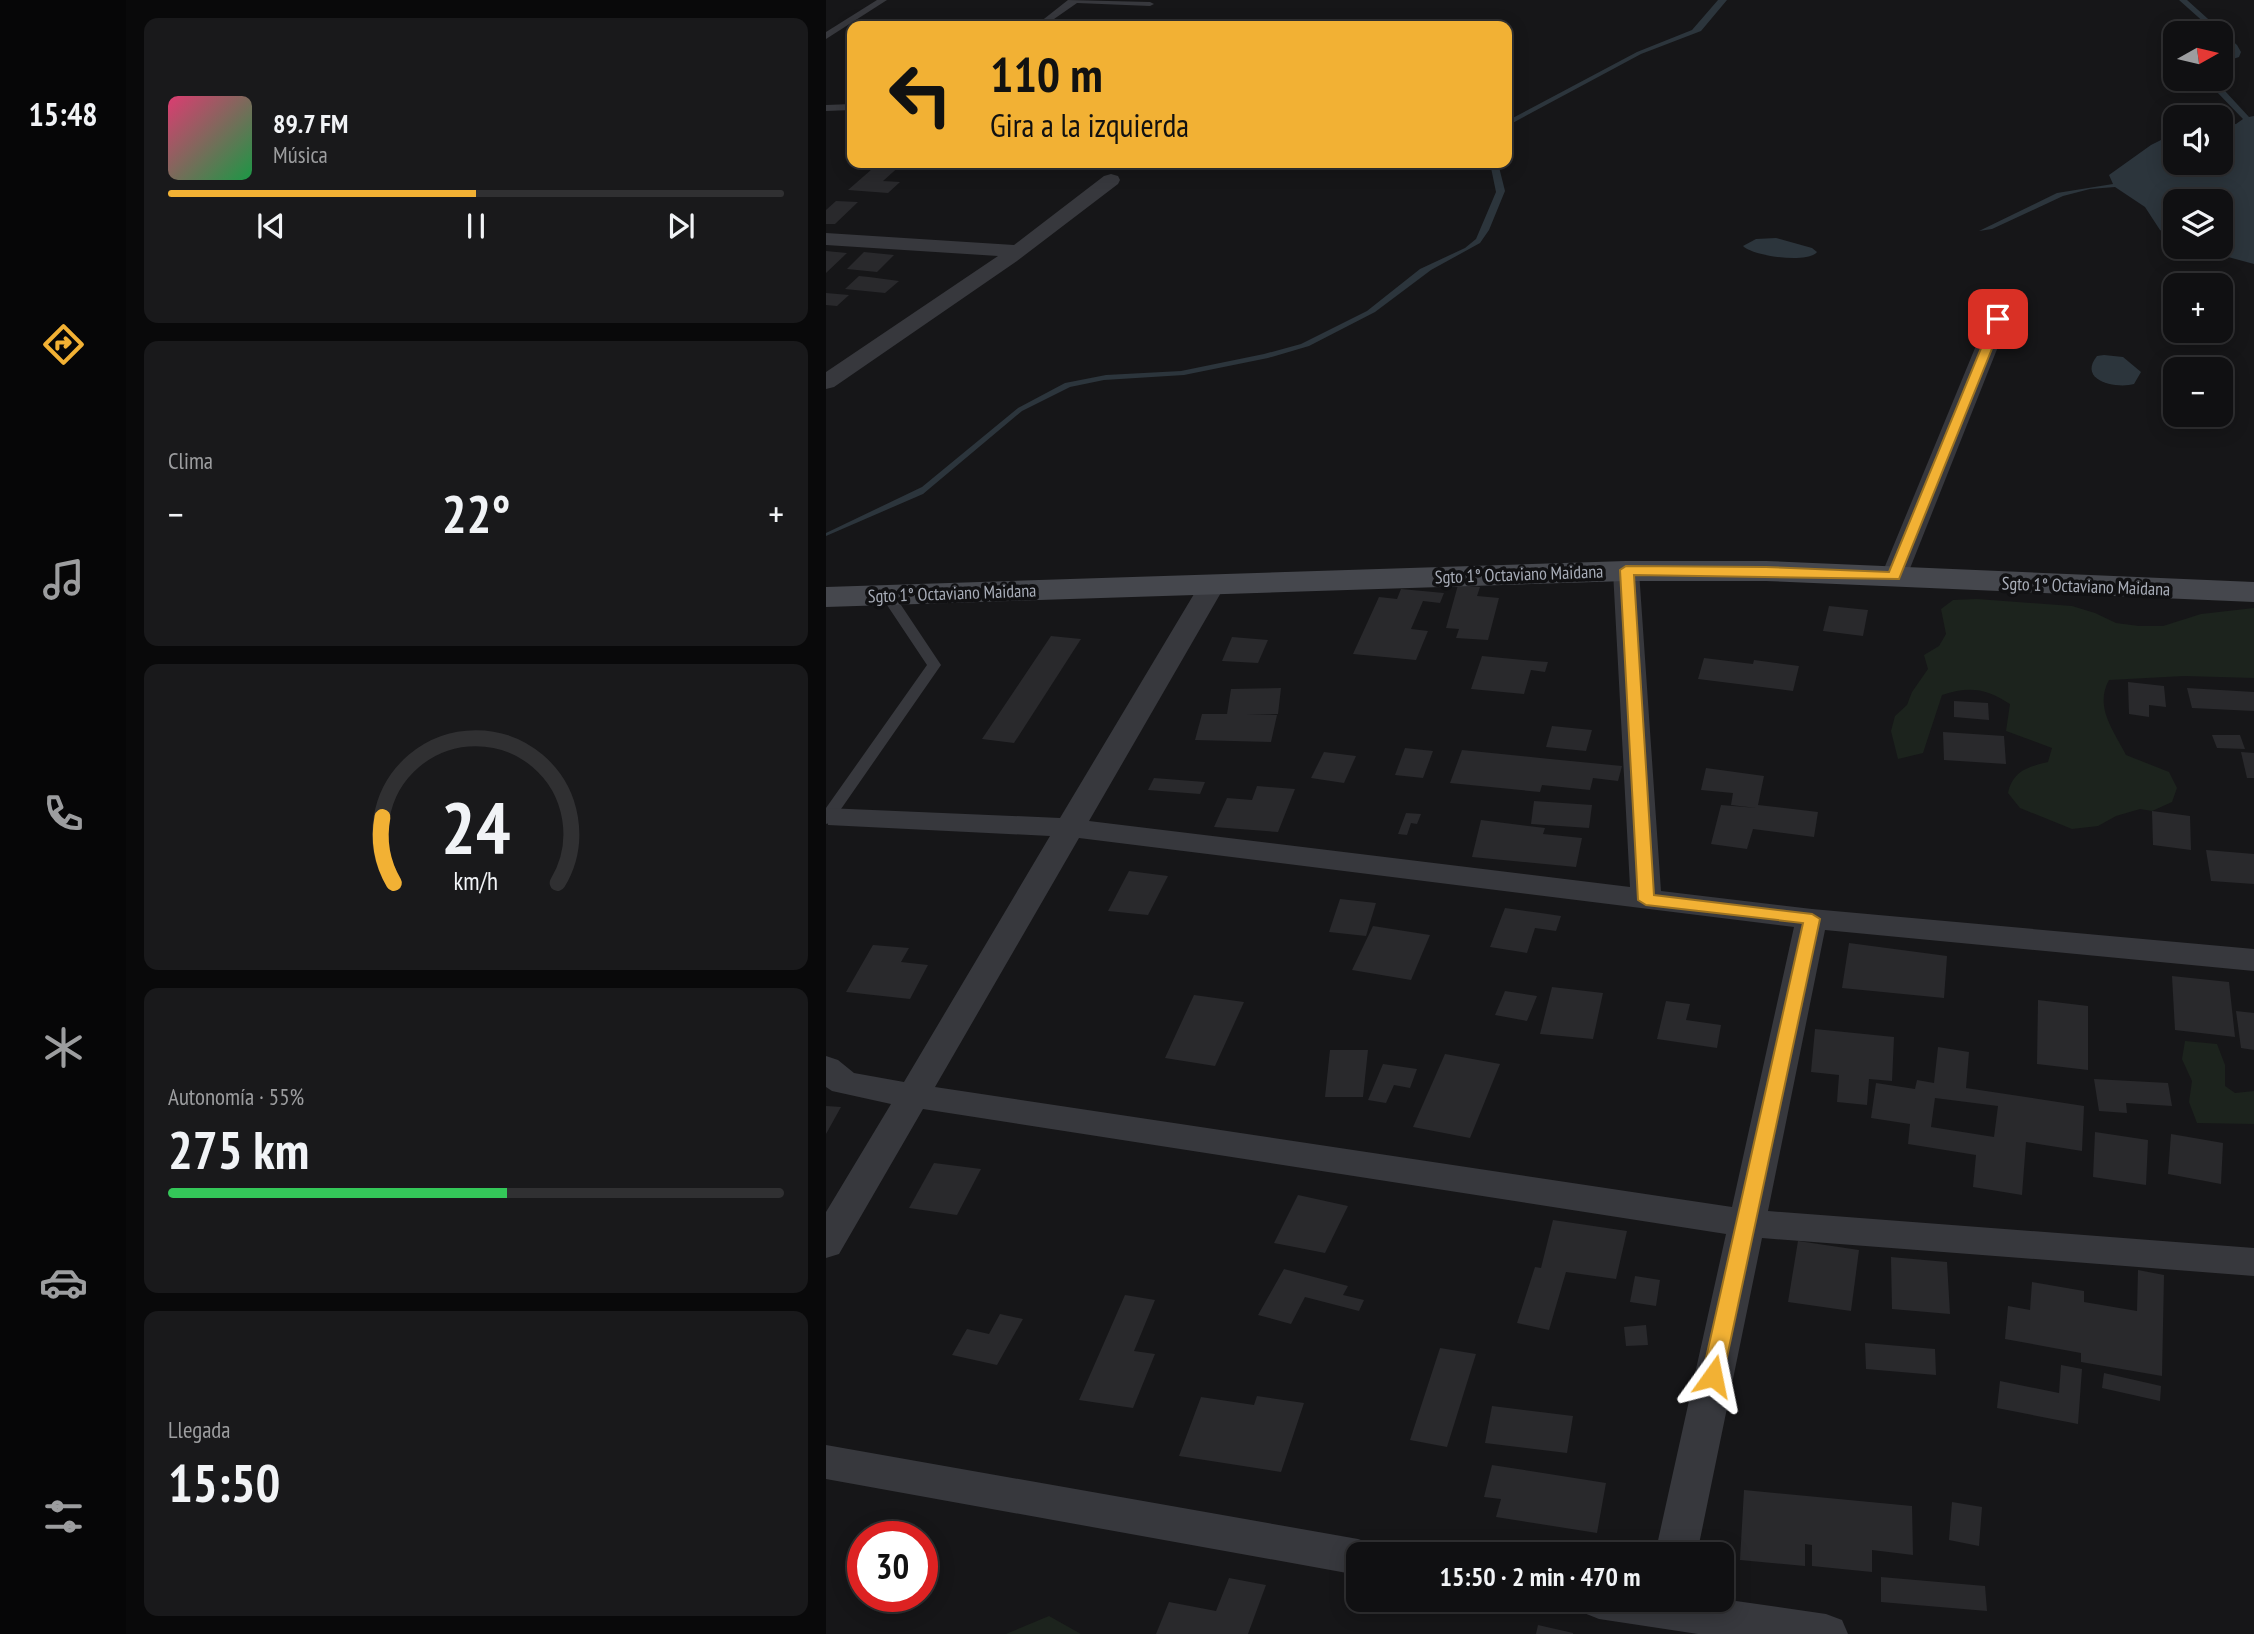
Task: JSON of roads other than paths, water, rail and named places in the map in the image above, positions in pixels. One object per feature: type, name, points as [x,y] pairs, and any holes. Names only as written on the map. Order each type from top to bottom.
[{"type":"main road","name":"Sgto 1° Octaviano Maidana","points":[[826,597],[1626,570],[1766,571],[2254,592]]},
{"type":"street","points":[[826,382],[1018,251],[1111,180]]},
{"type":"street","points":[[826,239],[1018,251]]},
{"type":"street","points":[[1894,576],[1998,319]]},
{"type":"street","points":[[1626,570],[1646,900]]},
{"type":"street","points":[[826,1244],[1213,584]]},
{"type":"street","points":[[827,818],[1070,828],[1812,919],[2254,960]]},
{"type":"street","points":[[1679,1542],[1812,919]]},
{"type":"street","points":[[826,1068],[844,1083],[915,1096],[1745,1223],[2254,1262]]},
{"type":"street","points":[[826,1462],[1346,1555]]},
{"type":"street","points":[[1663,1615],[1826,1634]]},
{"type":"lane","points":[[850,21],[883,0]]},
{"type":"lane","points":[[1046,21],[1074,0],[1150,4]]},
{"type":"lane","points":[[826,36],[847,23]]},
{"type":"lane","points":[[826,108],[847,107]]},
{"type":"lane","points":[[827,818],[934,665],[888,596]]}]
